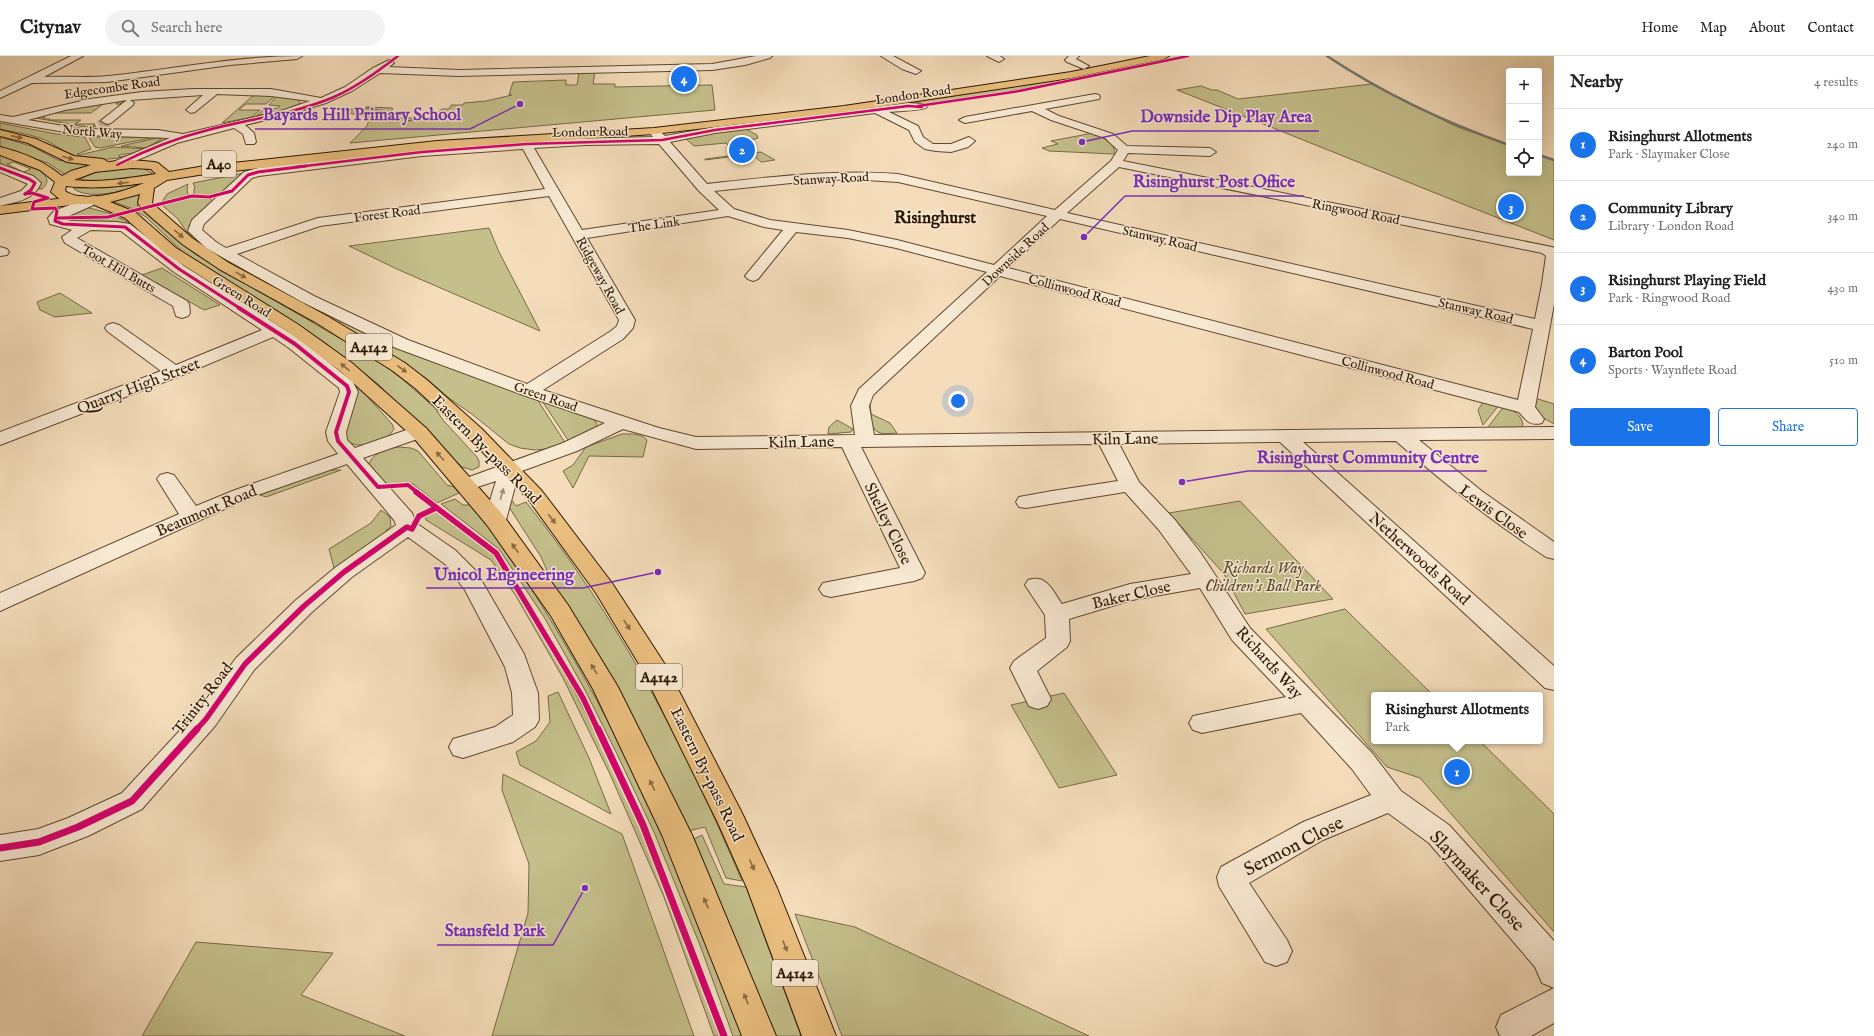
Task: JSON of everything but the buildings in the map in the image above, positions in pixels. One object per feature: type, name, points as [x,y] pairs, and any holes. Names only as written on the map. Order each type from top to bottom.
[{"type":"main road","name":"A40","points":[[1007,83],[1132,56]]},
{"type":"main road","name":"A40","points":[[1007,83],[1139,62],[1164,56]]},
{"type":"main road","name":"London Road","points":[[157,170],[249,170],[304,160],[437,145],[654,130],[860,106],[1007,83]]},
{"type":"main road","name":"London Road","points":[[157,170],[438,140],[681,121],[840,104],[1007,83]]},
{"type":"main road","name":"North Way","points":[[0,133],[32,141],[71,159],[116,165]]},
{"type":"main road","points":[[0,150],[44,167],[61,183],[99,185],[124,183],[157,170]]},
{"type":"main road","points":[[0,209],[40,195],[86,171],[116,165],[132,164],[157,170]]},
{"type":"main road","points":[[151,211],[145,203],[157,170]]},
{"type":"main road","points":[[0,209],[124,195],[150,186],[211,174],[249,170]]},
{"type":"main road","points":[[151,211],[155,201],[161,195],[179,185],[197,179],[249,170]]},
{"type":"main road","points":[[61,183],[57,190],[59,194],[66,198],[87,200]]},
{"type":"main road","name":"A4142","points":[[87,200],[130,214],[166,246],[187,262],[293,328],[352,372],[419,432],[495,520],[560,611],[605,687],[677,836],[759,1036]]},
{"type":"main road","name":"Eastern By-pass Road","points":[[151,211],[187,240],[224,266],[327,323],[399,367],[441,401],[510,468],[535,495],[604,588],[653,666],[732,822],[762,888],[819,1036]]},
{"type":"street","points":[[0,95],[78,56]]},
{"type":"street","points":[[31,80],[112,78],[232,59],[297,56]]},
{"type":"street","points":[[362,69],[381,56]]},
{"type":"street","points":[[116,165],[158,146],[236,124],[283,114],[322,101],[347,90],[398,56]]},
{"type":"street","points":[[683,56],[683,67]]},
{"type":"street","points":[[377,70],[507,72],[593,66],[683,67],[730,65],[767,56]]},
{"type":"street","points":[[886,56],[900,68],[916,70]]},
{"type":"street","points":[[1074,56],[1070,58],[1070,60],[1084,66]]},
{"type":"street","points":[[402,71],[416,60]]},
{"type":"street","points":[[507,72],[511,61]]},
{"type":"street","points":[[308,98],[330,88],[344,79]]},
{"type":"street","points":[[190,110],[213,92]]},
{"type":"street","name":"Edgecombe Road","points":[[15,120],[55,109],[99,101],[159,94],[255,92],[322,101]]},
{"type":"street","points":[[965,120],[1095,97]]},
{"type":"street","points":[[86,132],[103,124],[129,103]]},
{"type":"street","name":"London Road","points":[[249,170],[422,152],[526,144],[585,141],[662,140],[720,129],[908,106],[922,107]]},
{"type":"street","points":[[1034,108],[1055,118],[1109,136],[1124,149],[1210,152]]},
{"type":"street","points":[[876,110],[914,128],[918,139],[924,144],[940,148],[950,148],[965,145],[969,142]]},
{"type":"street","name":"North Way","points":[[0,118],[86,132],[163,133],[178,140]]},
{"type":"street","points":[[236,124],[248,133],[250,142]]},
{"type":"street","name":"Collinwood Road","points":[[654,130],[704,188],[729,212],[748,219],[792,228],[875,239],[1526,408]]},
{"type":"street","points":[[157,170],[178,140]]},
{"type":"street","name":"Ridgeway Road","points":[[526,144],[627,320],[625,328],[617,335],[529,391]]},
{"type":"street","name":"Downside Road","points":[[857,440],[860,406],[865,394],[1116,162],[1124,149]]},
{"type":"street","name":"Ringwood Road","points":[[1116,162],[1547,250],[1553,255],[1550,284],[1542,326]]},
{"type":"street","points":[[0,168],[30,179],[35,183],[31,190],[25,194],[0,202]]},
{"type":"street","name":"Green Road","points":[[249,170],[248,175],[197,223],[195,231],[225,253],[308,299],[402,344],[529,391],[622,422],[696,443]]},
{"type":"street","name":"Stanway Road","points":[[704,188],[832,175],[871,175],[920,183],[1542,326]]},
{"type":"street","name":"Forest Road","points":[[225,253],[318,222],[553,192]]},
{"type":"street","name":"Green Road","points":[[87,200],[56,218],[55,221],[62,224],[88,226],[116,225],[125,227],[179,269],[275,330],[347,386],[349,392],[336,432],[338,441],[351,457]]},
{"type":"street","name":"The Link","points":[[579,235],[729,212]]},
{"type":"street","name":"Toot Hill Butts","points":[[88,226],[75,232],[69,237],[70,240],[181,304],[182,313]]},
{"type":"street","points":[[753,276],[792,228]]},
{"type":"street","points":[[1542,326],[1526,408],[1550,433]]},
{"type":"street","points":[[113,328],[174,372]]},
{"type":"street","name":"Quarry High Street","points":[[0,439],[174,372],[275,330]]},
{"type":"street","points":[[129,340],[149,333]]},
{"type":"street","points":[[466,485],[570,447],[622,422]]},
{"type":"street","name":"Beaumont Road","points":[[0,604],[22,591],[191,515],[262,486],[351,457],[419,432]]},
{"type":"street","name":"Kiln Lane","points":[[696,443],[1550,433]]},
{"type":"street","name":"Lewis Close","points":[[1401,435],[1445,475],[1515,527],[1554,552]]},
{"type":"street","name":"Netherwoods Road","points":[[1285,436],[1554,681]]},
{"type":"street","name":"Richards Way","points":[[1106,438],[1130,485],[1167,525],[1192,556],[1241,634],[1362,761],[1391,799]]},
{"type":"street","name":"Shelley Close","points":[[831,589],[914,573],[857,440]]},
{"type":"street","points":[[351,457],[404,518],[407,527],[412,529],[457,564],[476,588],[510,650],[521,676],[528,708],[526,720],[504,735],[463,747]]},
{"type":"street","points":[[495,520],[510,468]]},
{"type":"street","points":[[167,479],[191,515]]},
{"type":"street","points":[[1026,502],[1058,494],[1078,493],[1130,485]]},
{"type":"street","name":"Trinity Road","points":[[0,848],[39,842],[78,827],[132,801],[209,715],[245,664],[304,606],[344,572],[407,527]]},
{"type":"street","name":"Baker Close","points":[[1057,614],[1130,592],[1206,579]]},
{"type":"street","points":[[1036,585],[1057,614],[1058,641],[1023,668],[1038,699]]},
{"type":"street","points":[[1202,723],[1307,702]]},
{"type":"street","name":"Sermon Close","points":[[1276,951],[1234,886],[1232,876],[1313,831],[1391,799]]},
{"type":"street","name":"Slaymaker Close","points":[[1391,799],[1439,834],[1546,956],[1554,972]]},
{"type":"street","points":[[1513,1027],[1554,1005]]},
{"type":"green space","points":[[595,71],[593,84],[615,84],[615,87],[712,85],[715,110],[350,143],[367,126],[370,117],[343,112],[348,110],[362,108],[372,109],[382,112],[382,119],[391,122],[384,118],[384,111],[366,107],[392,108],[393,109],[390,111],[389,119],[396,119],[397,122],[399,121],[399,118],[419,118],[408,121],[433,117],[442,109],[449,109],[451,105],[463,105],[464,103],[486,101],[512,95],[509,95],[513,82],[566,80],[566,85],[577,85],[579,72]]},
{"type":"green space","points":[[1068,77],[1078,78],[1001,93],[926,104],[918,103],[691,132],[689,129],[945,97]]},
{"type":"green space","points":[[1372,84],[1455,126],[1506,144],[1506,176],[1542,176],[1542,156],[1554,160],[1554,240],[1177,90],[1201,86],[1212,90],[1217,90],[1238,99]]},
{"type":"green space","points":[[255,94],[275,96],[266,104],[246,104],[239,110],[260,110],[252,117],[222,123]]},
{"type":"green space","points":[[277,96],[298,99],[300,103],[295,107],[255,117],[263,110],[278,108],[280,106],[269,105]]},
{"type":"green space","points":[[127,99],[122,100],[123,101],[120,104],[116,104],[117,102],[106,102],[91,113],[52,113],[41,117],[45,117],[44,119],[50,119],[49,120],[81,120],[75,124],[95,124],[93,126],[96,126],[92,128],[36,118],[52,111],[65,108],[94,103]]},
{"type":"green space","points":[[0,123],[56,134],[85,137],[91,149],[77,154],[79,155],[113,147],[147,149],[140,152],[119,155],[120,157],[132,155],[117,158],[93,159],[78,157],[63,151],[43,139],[27,134],[0,129]]},
{"type":"green space","points":[[744,128],[757,135],[758,138],[735,143],[736,145],[729,146],[726,143],[694,146],[685,138]]},
{"type":"green space","points":[[1093,133],[1111,144],[1114,154],[1049,151],[1042,148],[1058,144],[1051,141]]},
{"type":"green space","points":[[0,137],[31,146],[58,160],[94,165],[66,175],[48,163],[0,147]]},
{"type":"green space","points":[[156,137],[100,148],[95,147],[89,138]]},
{"type":"green space","points":[[157,138],[162,139],[146,148],[121,146]]},
{"type":"green space","points":[[761,152],[775,160],[761,162],[752,154],[705,160],[705,159]]},
{"type":"green space","points":[[0,154],[24,162],[33,167],[46,177],[47,183],[42,189],[37,189],[40,183],[21,173],[31,169],[14,162],[7,164],[21,171],[18,172],[0,164]]},
{"type":"green space","points":[[126,167],[143,168],[152,173],[152,175],[126,179],[79,179],[97,172]]},
{"type":"green space","points":[[249,172],[224,191],[217,194],[202,196],[194,194],[195,188],[193,183]]},
{"type":"green space","points":[[145,183],[119,192],[98,194],[79,192],[73,188],[105,188]]},
{"type":"green space","points":[[188,184],[188,195],[165,203],[197,197],[208,198],[213,201],[189,225],[189,230],[272,283],[535,396],[566,444],[535,450],[520,448],[509,444],[449,398],[427,379],[390,354],[204,247],[189,235],[177,218],[163,206],[162,202],[167,194]]},
{"type":"green space","points":[[140,194],[137,206],[195,254],[377,360],[401,378],[435,408],[443,420],[477,457],[479,467],[472,470],[462,467],[378,384],[324,342],[278,311],[185,254],[146,217],[131,208],[111,201]]},
{"type":"green space","points":[[86,207],[112,214],[132,224],[173,258],[199,276],[264,314],[340,369],[357,385],[392,424],[394,429],[385,439],[371,444],[356,445],[344,439],[354,394],[195,277],[134,229],[61,220],[105,219],[107,217],[65,217]]},
{"type":"green space","points":[[489,228],[499,252],[540,331],[399,270],[349,246]]},
{"type":"green space","points":[[162,268],[220,305],[204,310],[142,275]]},
{"type":"green space","points":[[60,293],[92,313],[55,317],[40,310],[37,302]]},
{"type":"green space","points":[[540,398],[593,418],[597,424],[596,428],[570,443]]},
{"type":"green space","points":[[1535,398],[1554,404],[1554,424],[1535,413]]},
{"type":"green space","points":[[1483,402],[1500,404],[1483,425],[1478,410]]},
{"type":"green space","points":[[870,403],[871,414],[890,423],[897,433],[882,433],[878,432],[872,427],[868,414]]},
{"type":"green space","points":[[1504,406],[1514,411],[1521,418],[1523,425],[1517,430],[1485,431]]},
{"type":"green space","points":[[837,420],[853,429],[851,432],[828,434],[829,427]]},
{"type":"green space","points":[[622,434],[639,435],[647,440],[643,457],[589,456],[573,488],[563,471],[573,465],[586,447]]},
{"type":"green space","points":[[398,447],[411,448],[418,451],[447,485],[454,487],[459,493],[437,503],[413,484],[385,487],[368,467],[372,458],[380,452]]},
{"type":"green space","points":[[328,470],[341,470],[266,497],[260,495]]},
{"type":"green space","points":[[508,495],[516,506],[526,502],[591,591],[620,637],[673,732],[742,881],[726,878],[705,827],[688,831],[590,643],[552,582],[541,557],[509,507]]},
{"type":"green space","points":[[455,499],[463,505],[470,505],[483,517],[493,534],[501,541],[541,604],[597,701],[631,767],[660,830],[742,1036],[733,1036],[700,945],[654,832],[585,690],[544,617],[499,549],[441,504]]},
{"type":"green space","name":"Richards Way Children's Ball Park","points":[[1240,501],[1333,599],[1245,614],[1224,574],[1169,513]]},
{"type":"green space","points":[[434,509],[441,511],[492,554],[521,597],[564,672],[630,805],[668,896],[719,1036],[714,1036],[664,897],[609,772],[563,678],[516,596],[491,560],[426,520],[425,515]]},
{"type":"green space","points":[[381,510],[390,517],[391,526],[381,536],[334,568],[329,549],[371,523]]},
{"type":"green space","points":[[1345,609],[1430,692],[1371,692],[1371,744],[1483,744],[1554,814],[1554,932],[1420,778],[1387,767],[1266,629]]},
{"type":"green space","points":[[558,692],[589,758],[611,814],[520,765],[516,752],[536,741],[550,722],[548,696]]},
{"type":"green space","points":[[1064,693],[1117,775],[1059,788],[1011,705]]},
{"type":"green space","points":[[503,774],[622,834],[694,1036],[492,1036],[528,913],[529,864],[502,790]]},
{"type":"green space","points":[[702,835],[724,884],[746,887],[801,1036],[773,1036],[692,840]]},
{"type":"green space","points":[[795,914],[855,927],[1089,1036],[842,1036]]},
{"type":"green space","points":[[196,942],[333,953],[301,995],[405,1036],[142,1036]]},
{"type":"waterway","points":[[1327,56],[1392,95],[1461,127],[1506,144]]},
{"type":"waterway","points":[[1542,156],[1554,160]]},
{"type":"tunnel","points":[[100,126],[107,121]]},
{"type":"cycle path","points":[[117,165],[150,149],[185,137],[319,103],[343,93],[398,56]]},
{"type":"cycle path","points":[[918,106],[1019,91],[1188,56]]},
{"type":"cycle path","points":[[58,218],[108,217],[192,196],[209,197],[232,191],[248,175],[258,172],[294,167],[422,152],[526,144],[585,141],[662,140],[715,130],[908,106],[922,107]]},
{"type":"cycle path","points":[[0,168],[29,179],[35,183],[31,190],[25,194]]},
{"type":"cycle path","points":[[25,194],[32,193],[48,198],[34,202],[32,209],[55,208],[57,211],[55,221],[63,224],[125,227],[179,269],[295,344],[347,386],[349,392],[336,432],[338,441],[378,487],[408,485],[496,553],[583,698],[643,825],[724,1036]]},
{"type":"cycle path","points":[[0,848],[39,842],[78,827],[132,801],[206,719],[245,664],[304,606],[344,572],[407,527],[412,529],[419,516],[436,508]]},
{"type":"place","name":"Barton Pool","points":[[684,79]]},
{"type":"place","name":"Bayards Hill Primary School","points":[[520,104]]},
{"type":"place","name":"Downside Dip Play Area","points":[[1082,142]]},
{"type":"place","name":"Community Library","points":[[742,150]]},
{"type":"place","name":"Risinghurst Playing Field","points":[[1511,207]]},
{"type":"place","name":"Risinghurst Post Office","points":[[1084,237]]},
{"type":"place","name":"Risinghurst Community Centre","points":[[1182,482]]},
{"type":"place","name":"Unicol Engineering","points":[[658,572]]},
{"type":"place","name":"Risinghurst Allotments","points":[[1457,772]]},
{"type":"place","name":"Stansfeld Park","points":[[585,888]]},
{"type":"district","name":"Risinghurst","points":[[935,217]]}]
